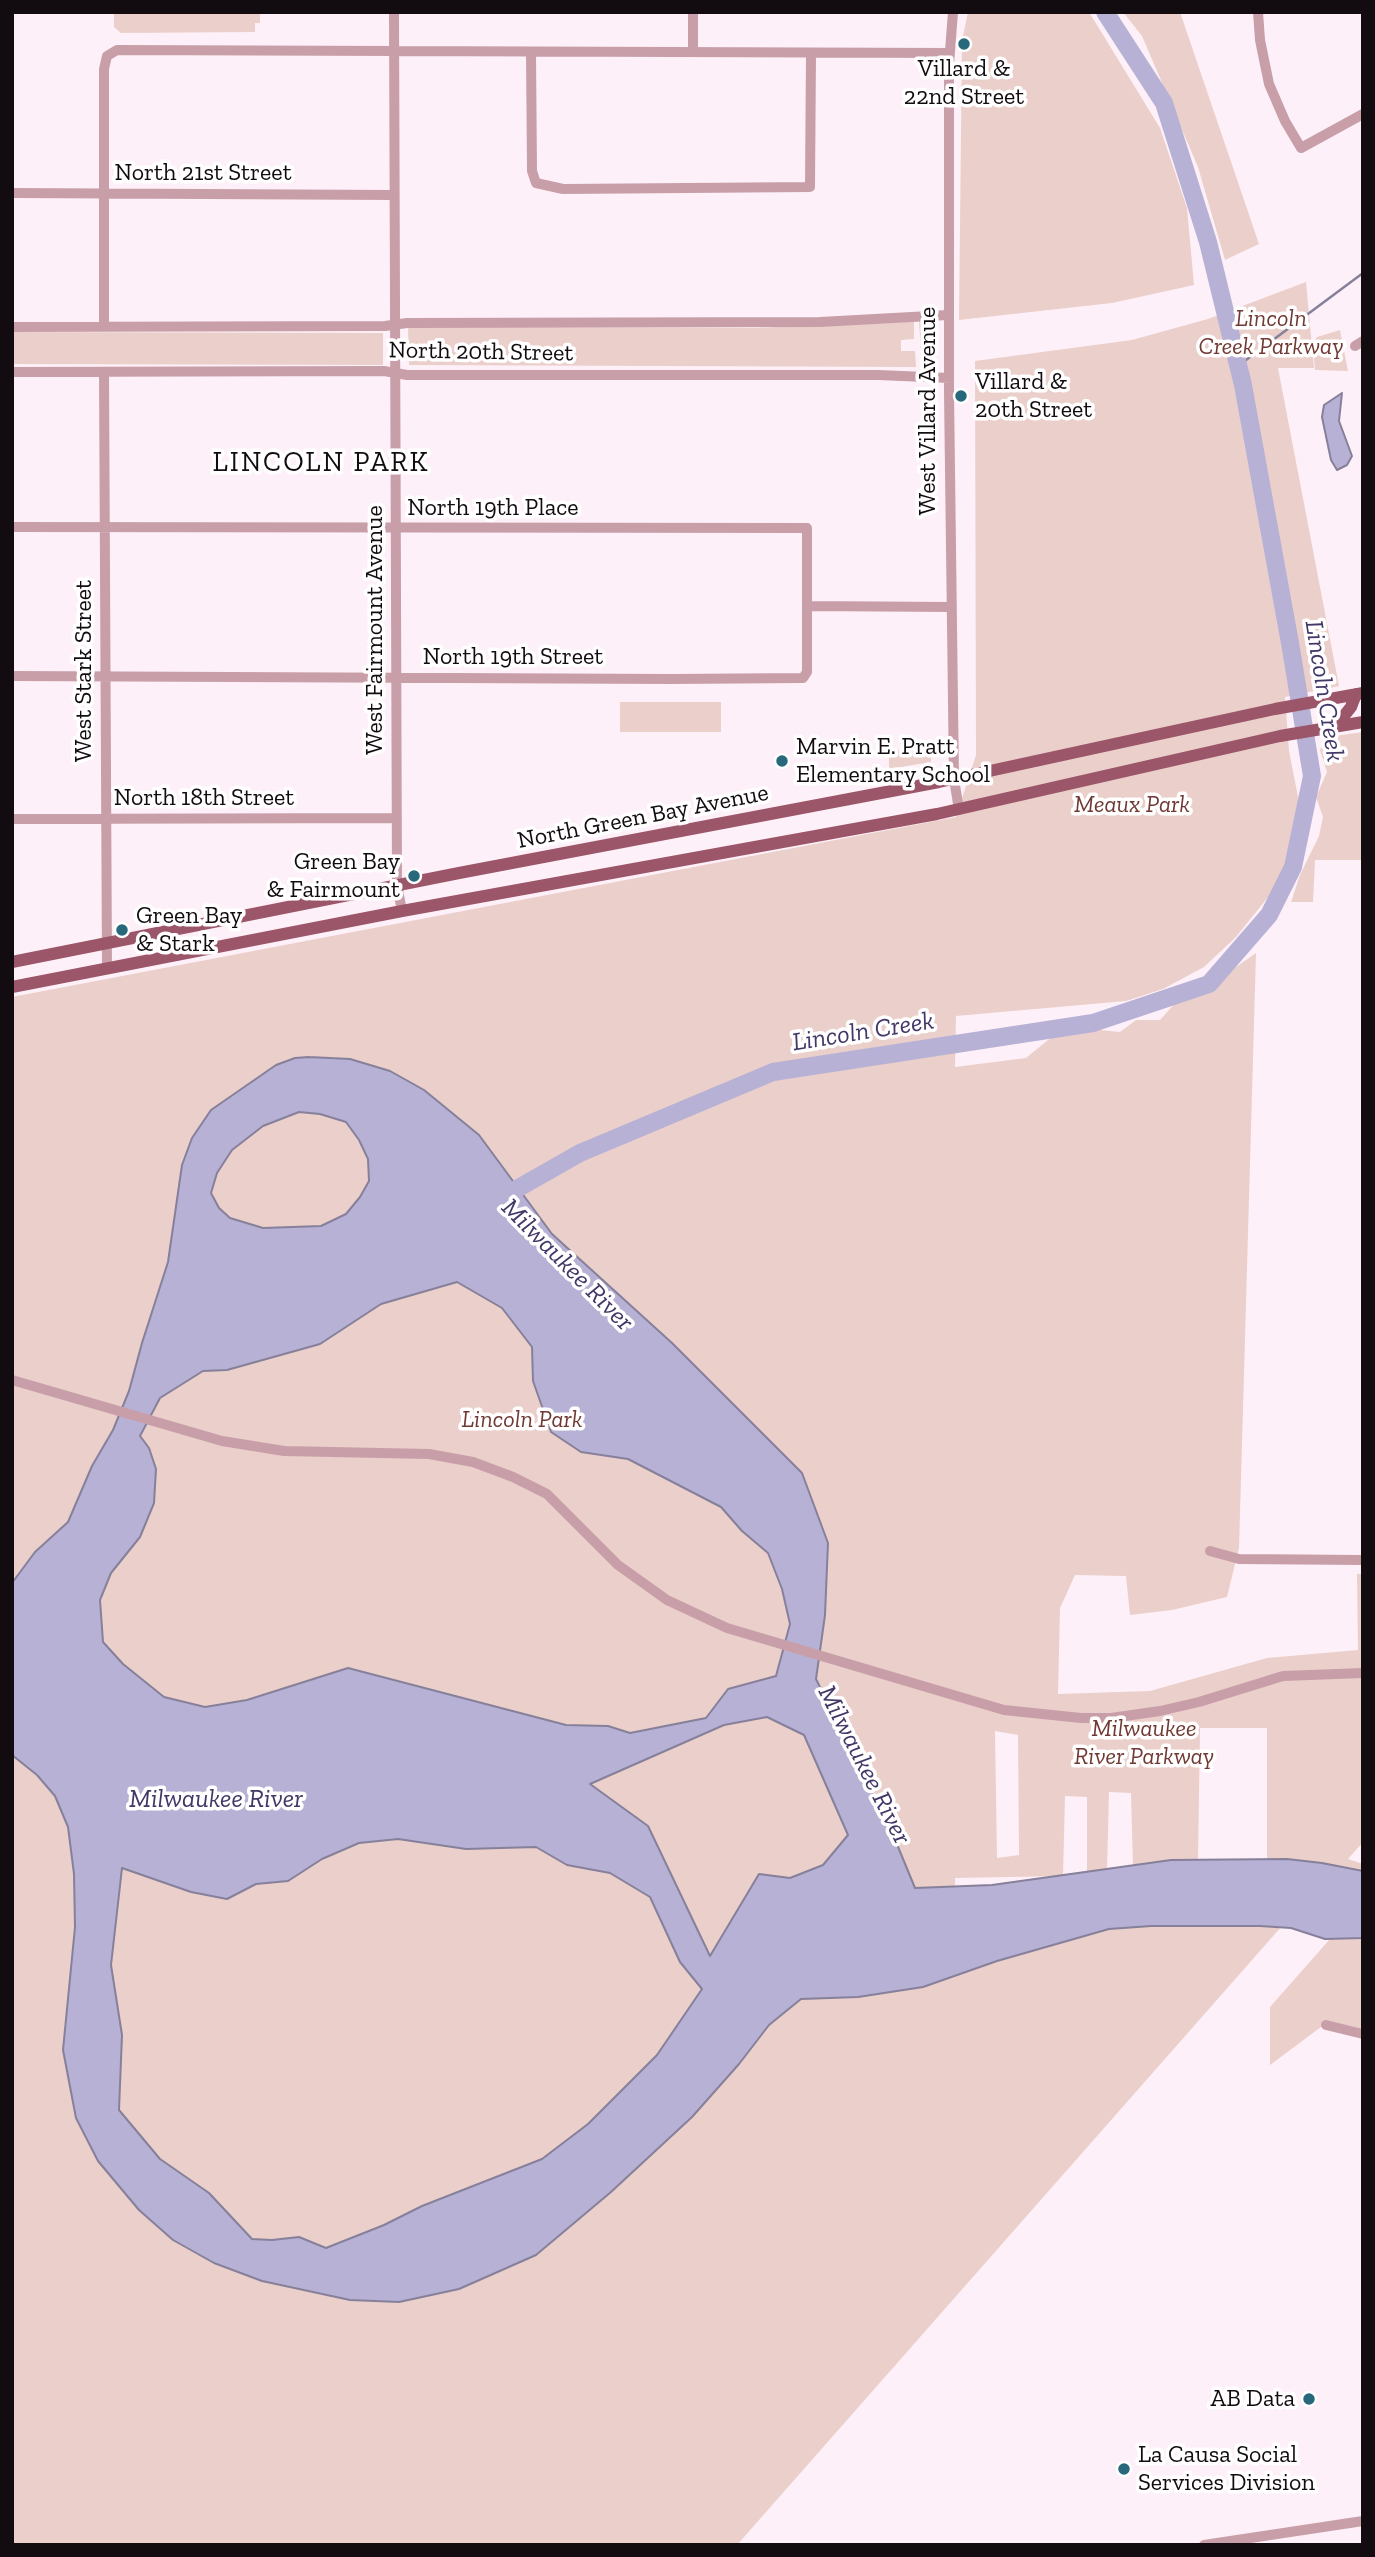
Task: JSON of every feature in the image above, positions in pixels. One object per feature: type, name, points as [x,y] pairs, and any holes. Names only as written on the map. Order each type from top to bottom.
[{"type":"main road","name":"North Green Bay Avenue","points":[[12,962],[397,885],[954,779],[1359,693]]},
{"type":"main road","points":[[1332,727],[1359,693]]},
{"type":"main road","name":"North Green Bay Avenue","points":[[12,987],[402,911],[959,810],[1280,736],[1363,722]]},
{"type":"street","name":"West Fairmount Avenue","points":[[394,12],[397,885],[402,911]]},
{"type":"street","points":[[693,12],[693,52]]},
{"type":"street","name":"West Villard Avenue","points":[[953,12],[950,53],[948,315],[954,779],[959,810]]},
{"type":"street","points":[[1258,12],[1259,40],[1269,84],[1285,121],[1301,148],[1363,114]]},
{"type":"street","points":[[104,326],[104,69],[107,56],[117,50],[950,53]]},
{"type":"street","points":[[531,52],[531,156],[536,183],[563,189],[810,187],[811,53]]},
{"type":"street","name":"North 21st Street","points":[[12,193],[394,195]]},
{"type":"street","name":"North 20th Street","points":[[12,327],[820,323],[948,315]]},
{"type":"street","name":"North 20th Street","points":[[12,372],[864,375],[949,378]]},
{"type":"street","name":"West Stark Street","points":[[104,373],[107,969]]},
{"type":"street","name":"North 19th Place","points":[[12,527],[807,528],[807,606]]},
{"type":"street","points":[[807,606],[951,607]]},
{"type":"street","name":"North 19th Street","points":[[12,676],[803,678],[807,672],[807,606]]},
{"type":"street","name":"North 18th Street","points":[[12,819],[397,818]]},
{"type":"street","points":[[12,1380],[222,1441],[284,1451],[429,1454],[474,1462],[547,1494],[618,1564],[667,1600],[727,1628],[1004,1710],[1081,1718],[1111,1718],[1199,1702],[1283,1675],[1363,1674]]},
{"type":"street","points":[[1210,1551],[1239,1559],[1363,1560]]},
{"type":"street","points":[[1326,2025],[1363,2034]]},
{"type":"street","points":[[1203,2545],[1363,2521]]},
{"type":"green space","points":[[114,12],[260,12],[260,23],[255,23],[255,32],[121,33],[114,27]]},
{"type":"green space","points":[[968,12],[1089,12],[1160,128],[1187,208],[1194,285],[1112,303],[959,320],[962,41]]},
{"type":"green space","name":"Lincoln Creek Parkway","points":[[1123,12],[1180,12],[1259,244],[1225,260],[1198,167],[1142,36]]},
{"type":"green space","name":"Lincoln Park","points":[[1306,282],[1314,368],[1278,368],[1339,686],[1285,697],[1289,751],[1299,802],[1295,841],[1277,886],[1236,937],[1204,967],[1163,989],[1126,1001],[956,1016],[955,1067],[1026,1058],[1053,1036],[1100,1030],[1120,1032],[1136,1020],[1160,1020],[1176,1002],[1206,988],[1256,953],[1239,1548],[1227,1597],[1172,1610],[1130,1615],[1126,1576],[1075,1575],[1060,1608],[1058,1694],[1150,1691],[1267,1658],[1358,1650],[1357,1574],[1363,1574],[1363,1842],[1348,1859],[1363,1864],[1363,2029],[1329,2021],[1270,2065],[1270,2007],[1337,1931],[1305,1861],[1267,1859],[1267,1728],[1200,1728],[1198,1859],[1133,1866],[1131,1793],[1109,1792],[1107,1870],[1087,1873],[1087,1797],[1065,1796],[1063,1876],[955,1878],[955,1890],[1289,1918],[737,2545],[12,2545],[12,997],[956,817],[976,755],[975,361],[1132,340],[1208,319]],"holes":[[[995,1731],[1018,1735],[1019,1855],[997,1858]]]},
{"type":"green space","points":[[934,320],[934,367],[922,367],[919,321]]},
{"type":"green space","points":[[914,321],[914,339],[901,340],[901,351],[915,351],[916,367],[409,365],[408,327],[755,328]]},
{"type":"green space","points":[[1340,330],[1348,371],[1315,370],[1313,344],[1317,337]]},
{"type":"green space","points":[[12,332],[383,333],[383,365],[12,364]]},
{"type":"green space","points":[[620,702],[721,702],[721,732],[620,732]]},
{"type":"green space","points":[[1363,732],[1363,860],[1315,860],[1313,902],[1291,902],[1300,875],[1319,836],[1323,817],[1316,797],[1327,772],[1320,750],[1328,737]]},
{"type":"green space","points":[[889,750],[931,750],[931,762],[889,769]]},
{"type":"water","points":[[1342,393],[1339,421],[1352,456],[1347,465],[1337,470],[1331,460],[1322,417],[1324,405]]},
{"type":"water","name":"Milwaukee River","points":[[295,1058],[350,1059],[390,1071],[424,1090],[479,1135],[552,1234],[672,1343],[802,1473],[828,1543],[825,1615],[816,1679],[894,1837],[915,1888],[992,1885],[1171,1860],[1287,1859],[1363,1871],[1363,1938],[1325,1939],[1291,1928],[1260,1926],[1151,1926],[1109,1929],[997,1961],[923,1987],[858,1997],[801,1999],[769,2025],[692,2117],[611,2192],[536,2255],[459,2289],[399,2302],[350,2300],[262,2281],[214,2263],[173,2240],[139,2210],[98,2161],[76,2118],[63,2050],[75,1927],[74,1874],[68,1827],[55,1796],[37,1775],[12,1755],[12,1583],[35,1552],[68,1522],[129,1391],[168,1262],[182,1165],[192,1138],[211,1110],[276,1065]],"holes":[[[299,1112],[320,1114],[346,1122],[368,1159],[369,1181],[346,1214],[321,1226],[263,1228],[230,1218],[219,1208],[211,1193],[217,1173],[232,1150],[263,1126]],[[457,1282],[502,1308],[532,1347],[533,1381],[551,1432],[581,1452],[628,1459],[721,1507],[742,1531],[768,1553],[782,1589],[790,1624],[776,1676],[728,1689],[706,1718],[630,1733],[608,1726],[566,1725],[348,1668],[247,1700],[205,1707],[164,1697],[123,1664],[103,1642],[100,1600],[111,1573],[140,1537],[154,1503],[156,1469],[149,1448],[140,1436],[160,1398],[203,1371],[227,1370],[320,1344],[381,1304]],[[767,1717],[804,1735],[848,1835],[823,1865],[790,1878],[759,1874],[710,1956],[648,1826],[590,1784],[724,1725]],[[398,1839],[466,1849],[536,1847],[567,1865],[610,1873],[650,1897],[680,1962],[702,1989],[657,2055],[588,2124],[542,2159],[422,2206],[384,2225],[326,2248],[299,2237],[252,2239],[209,2193],[160,2159],[119,2110],[122,2035],[111,1965],[122,1868],[191,1892],[227,1899],[256,1884],[288,1881],[322,1859],[359,1843]]]},
{"type":"waterway","name":"Lincoln Creek","points":[[499,1199],[580,1153],[773,1072],[1093,1023],[1209,984],[1269,915],[1293,867],[1312,776],[1290,643],[1243,385],[1208,242],[1164,103],[1105,12]]},
{"type":"waterway","points":[[1238,366],[1363,273]]},
{"type":"place","name":"Villard & 22nd Street","points":[[964,44]]},
{"type":"place","name":"Villard & 20th Street","points":[[961,396]]},
{"type":"place","name":"Marvin E. Pratt Elementary School","points":[[782,761]]},
{"type":"place","name":"Green Bay & Fairmount","points":[[414,876]]},
{"type":"place","name":"Green Bay & Stark","points":[[122,930]]},
{"type":"place","name":"AB Data","points":[[1309,2399]]},
{"type":"place","name":"La Causa Social Services Division","points":[[1124,2469]]},
{"type":"district","name":"LINCOLN PARK","points":[[321,463]]},
{"type":"park label","name":"Meaux Park","points":[[1132,805]]},
{"type":"park label","name":"Milwaukee River Parkway","points":[[1144,1743]]}]
